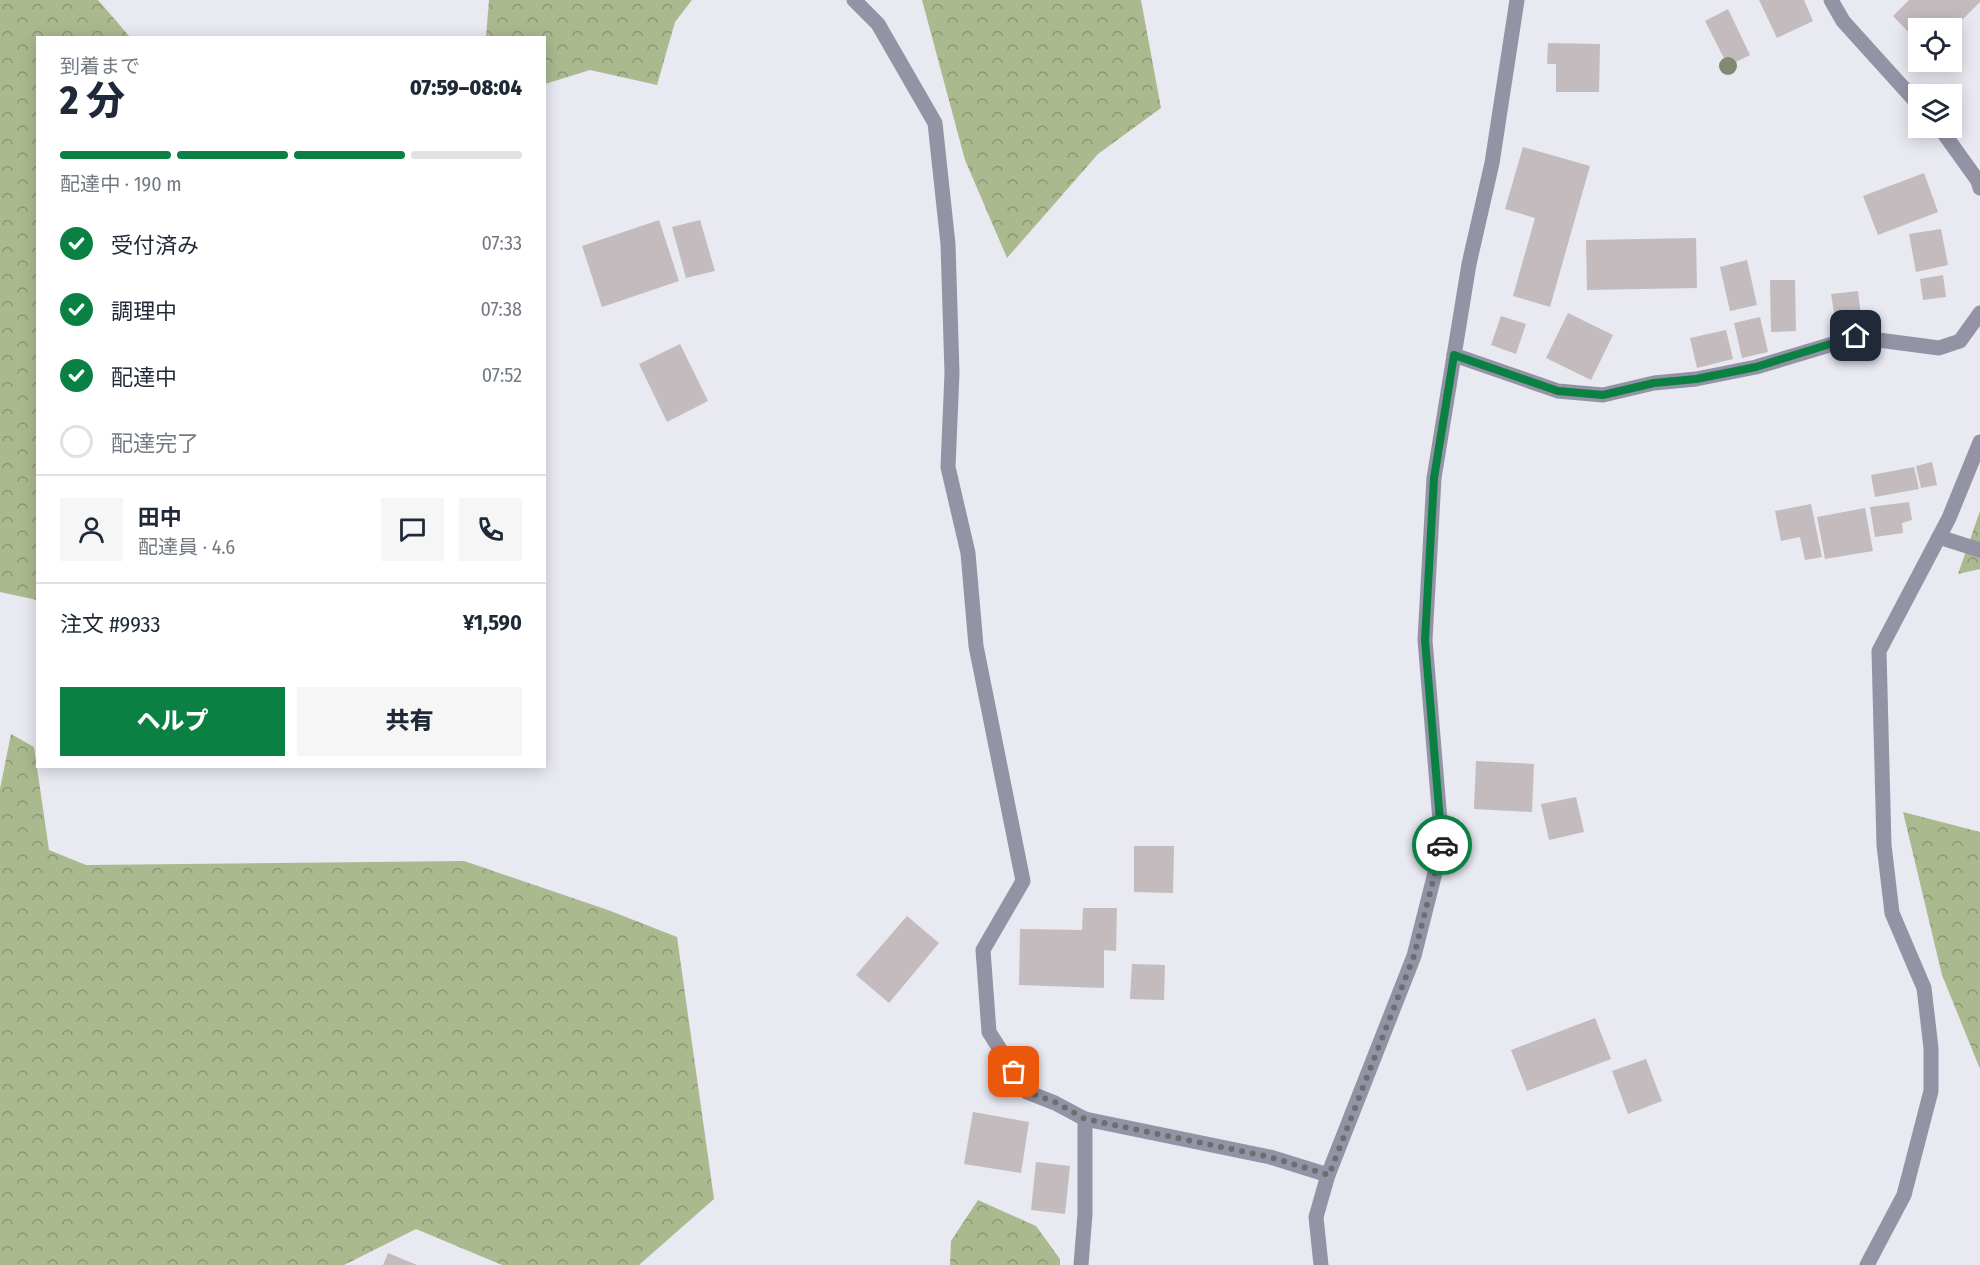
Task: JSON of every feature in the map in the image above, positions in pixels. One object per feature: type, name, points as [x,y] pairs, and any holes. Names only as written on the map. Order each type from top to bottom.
[{"type":"street","points":[[854,0],[878,24],[935,123],[948,244],[952,373],[948,467],[968,553],[976,646],[1023,881],[983,950],[989,1032],[1027,1092],[1055,1102],[1085,1119],[1270,1157],[1329,1175]]},
{"type":"street","points":[[1321,1265],[1316,1217],[1329,1175],[1414,956],[1442,844],[1425,640],[1434,478],[1469,264],[1492,163],[1517,0]]},
{"type":"street","points":[[1831,0],[1843,21],[1908,93]]},
{"type":"street","points":[[1947,138],[1978,181],[1980,188]]},
{"type":"street","points":[[1454,355],[1558,391],[1603,395],[1654,383],[1696,379],[1756,367],[1856,336],[1939,348],[1960,341],[1980,313]]},
{"type":"street","points":[[1867,1265],[1904,1195],[1930,1091],[1931,1048],[1924,988],[1892,913],[1887,868],[1879,651],[1939,537],[1980,442]]},
{"type":"street","points":[[1939,537],[1980,550]]},
{"type":"street","points":[[1081,1265],[1085,1214],[1085,1119]]},
{"type":"green space","points":[[0,0],[98,0],[129,36],[36,36],[36,600],[0,592]]},
{"type":"green space","points":[[489,0],[692,0],[675,22],[657,85],[590,70],[546,84],[546,36],[486,36]]},
{"type":"green space","points":[[922,0],[1141,0],[1161,108],[1098,154],[1007,258],[965,160]]},
{"type":"green space","points":[[1980,511],[1980,569],[1958,574]]},
{"type":"green space","points":[[11,734],[34,747],[49,850],[86,865],[464,861],[608,910],[677,937],[714,1199],[639,1265],[502,1265],[416,1229],[344,1265],[0,1265],[0,789]]},
{"type":"green space","points":[[1903,812],[1980,832],[1980,1069],[1942,975]]},
{"type":"green space","points":[[978,1200],[1036,1226],[1060,1259],[1060,1265],[950,1265],[951,1241]]},
{"type":"building","points":[[1759,0],[1804,0],[1813,21],[1777,38]]},
{"type":"building","points":[[1909,0],[1980,0],[1962,20],[1962,18],[1908,18],[1908,32],[1893,16]]},
{"type":"building","points":[[1728,9],[1750,55],[1728,66],[1705,21]]},
{"type":"building","points":[[1548,43],[1600,44],[1599,92],[1556,92],[1556,64],[1547,64]]},
{"type":"building","points":[[1523,147],[1590,166],[1550,307],[1513,296],[1535,218],[1505,209]]},
{"type":"building","points":[[1924,173],[1938,212],[1878,235],[1863,196]]},
{"type":"building","points":[[659,220],[679,281],[602,307],[582,246]]},
{"type":"building","points":[[700,220],[715,271],[686,278],[672,227]]},
{"type":"building","points":[[1941,229],[1948,265],[1916,272],[1909,234]]},
{"type":"building","points":[[1696,238],[1697,288],[1587,290],[1586,240]]},
{"type":"building","points":[[1747,260],[1757,305],[1730,311],[1720,267]]},
{"type":"building","points":[[1943,275],[1946,297],[1923,300],[1920,279]]},
{"type":"building","points":[[1770,280],[1795,280],[1796,331],[1771,332]]},
{"type":"building","points":[[1858,291],[1861,316],[1835,319],[1831,294]]},
{"type":"building","points":[[1568,313],[1613,335],[1591,380],[1546,358]]},
{"type":"building","points":[[1501,316],[1526,324],[1516,354],[1491,345]]},
{"type":"building","points":[[1760,317],[1768,352],[1742,358],[1734,323]]},
{"type":"building","points":[[1726,330],[1733,359],[1697,368],[1690,338]]},
{"type":"building","points":[[680,344],[708,401],[667,422],[639,364]]},
{"type":"building","points":[[1932,462],[1937,485],[1921,488],[1916,466]]},
{"type":"building","points":[[1914,467],[1919,489],[1875,497],[1871,475]]},
{"type":"building","points":[[1909,502],[1912,520],[1902,523],[1903,533],[1875,537],[1870,507]]},
{"type":"building","points":[[1811,504],[1822,557],[1805,560],[1800,537],[1781,541],[1775,511]]},
{"type":"building","points":[[1865,508],[1873,551],[1825,559],[1817,517]]},
{"type":"building","points":[[1476,761],[1534,764],[1532,812],[1474,809]]},
{"type":"building","points":[[1576,797],[1584,832],[1549,840],[1541,804]]},
{"type":"building","points":[[1134,846],[1174,846],[1173,893],[1134,892]]},
{"type":"building","points":[[1083,908],[1117,908],[1116,951],[1104,950],[1104,988],[1019,985],[1020,929],[1082,930]]},
{"type":"building","points":[[907,916],[939,943],[889,1003],[856,975]]},
{"type":"building","points":[[1132,964],[1165,965],[1164,1000],[1130,999]]},
{"type":"building","points":[[1595,1018],[1611,1059],[1527,1091],[1511,1050]]},
{"type":"building","points":[[1646,1059],[1662,1101],[1628,1114],[1612,1071]]},
{"type":"building","points":[[973,1112],[1029,1122],[1021,1173],[964,1164]]},
{"type":"building","points":[[1036,1162],[1070,1166],[1065,1214],[1031,1210]]},
{"type":"building","points":[[388,1253],[417,1265],[383,1265]]},
{"type":"way so far","points":[[1014,1072],[1027,1092],[1055,1102],[1085,1119],[1270,1157],[1329,1175],[1414,956],[1442,845]]},
{"type":"route","points":[[1442,845],[1425,640],[1434,478],[1454,355],[1558,391],[1603,395],[1654,383],[1696,379],[1756,367],[1856,336]]}]
